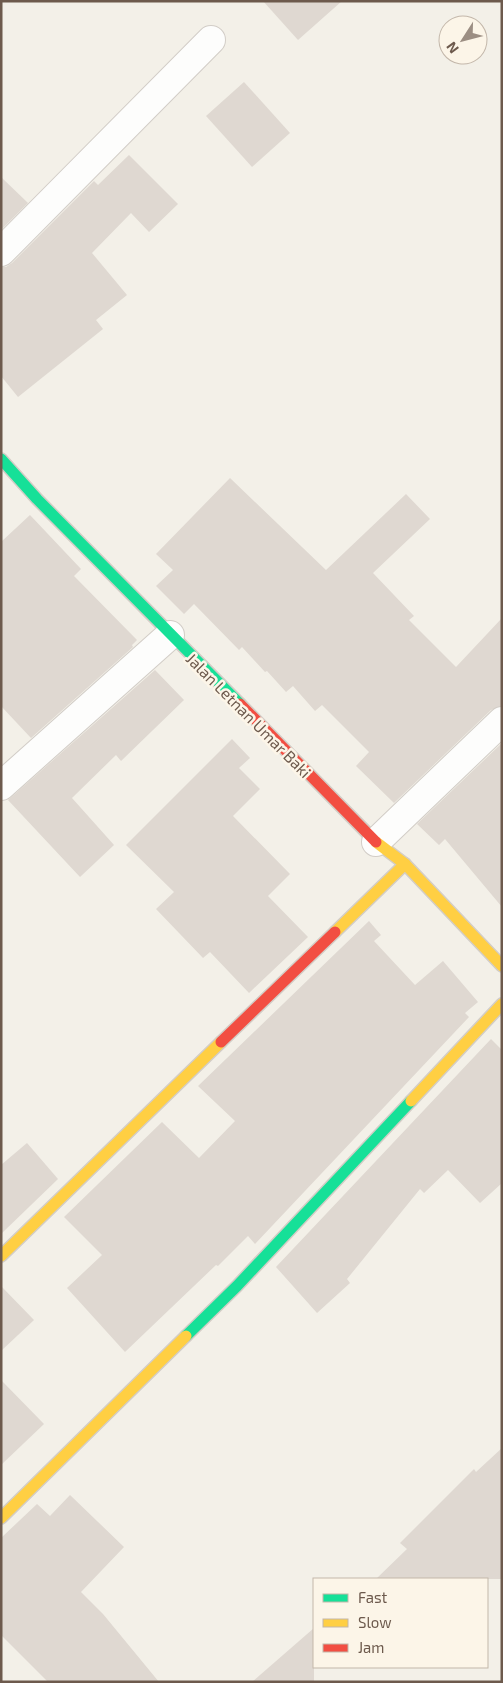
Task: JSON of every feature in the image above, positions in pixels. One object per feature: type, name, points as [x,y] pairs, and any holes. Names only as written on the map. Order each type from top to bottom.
[{"type":"street","points":[[1,252],[211,40]]},
{"type":"street","name":"Jalan Letnan Umar Baki","points":[[1,459],[37,499],[170,635],[376,842],[405,864],[501,964]]},
{"type":"street","points":[[1,786],[170,635]]},
{"type":"street","points":[[376,842],[502,721]]},
{"type":"street","points":[[1,1256],[405,864]]},
{"type":"street","points":[[1,1518],[237,1286],[502,1004]]},
{"type":"building","points":[[263,1],[342,1],[298,40]]},
{"type":"building","points":[[244,82],[290,133],[252,167],[206,116]]},
{"type":"building","points":[[129,155],[178,204],[149,232],[131,213],[92,253],[127,295],[96,320],[103,329],[18,397],[1,376],[1,267],[6,267],[12,263],[94,181],[98,185]]},
{"type":"building","points":[[1,177],[28,203],[1,230]]},
{"type":"building","points":[[230,478],[326,570],[406,494],[430,519],[373,573],[414,616],[409,620],[456,667],[502,618],[502,706],[491,710],[394,803],[356,766],[369,752],[322,705],[315,711],[293,686],[286,692],[242,647],[239,650],[194,604],[184,614],[156,586],[173,570],[156,554]]},
{"type":"building","points":[[30,515],[81,569],[74,576],[137,640],[132,645],[133,647],[31,738],[1,706],[1,542]]},
{"type":"building","points":[[155,670],[184,700],[121,761],[116,755],[72,798],[114,845],[80,877],[8,800]]},
{"type":"building","points":[[232,739],[250,758],[239,768],[260,789],[233,816],[290,874],[268,896],[308,937],[249,993],[210,952],[203,958],[156,909],[174,892],[126,845]]},
{"type":"building","points":[[502,743],[502,907],[445,839],[439,845],[417,824]]},
{"type":"building","points":[[369,921],[381,935],[374,941],[415,985],[443,961],[478,1002],[465,1013],[469,1017],[255,1244],[248,1236],[125,1352],[67,1288],[102,1255],[64,1217],[162,1122],[199,1158],[235,1121],[198,1086]]},
{"type":"building","points":[[491,1039],[502,1050],[502,1183],[480,1203],[448,1170],[424,1193],[420,1189],[347,1279],[350,1283],[317,1313],[276,1267]]},
{"type":"building","points":[[27,1143],[58,1179],[1,1234],[1,1165]]},
{"type":"building","points":[[1,1286],[34,1320],[1,1351]]},
{"type":"building","points":[[1,1380],[44,1424],[1,1465]]},
{"type":"building","points":[[502,1448],[502,1579],[377,1578],[407,1549],[400,1543],[474,1469],[476,1472]]},
{"type":"building","points":[[70,1495],[124,1547],[81,1592],[103,1614],[159,1682],[48,1682],[1,1635],[1,1538],[37,1504],[50,1516]]},
{"type":"building","points":[[313,1629],[314,1682],[252,1682]]},
{"type":"traffic: fast","points":[[1,459],[37,499],[240,704]]},
{"type":"traffic: fast","points":[[186,1336],[237,1286],[411,1101]]},
{"type":"traffic: slow","points":[[376,842],[405,864],[502,966]]},
{"type":"traffic: slow","points":[[335,932],[405,864]]},
{"type":"traffic: slow","points":[[411,1101],[502,1004]]},
{"type":"traffic: slow","points":[[1,1256],[221,1042]]},
{"type":"traffic: slow","points":[[1,1518],[186,1336]]},
{"type":"traffic: jam","points":[[240,704],[376,842]]},
{"type":"traffic: jam","points":[[221,1042],[335,932]]}]
